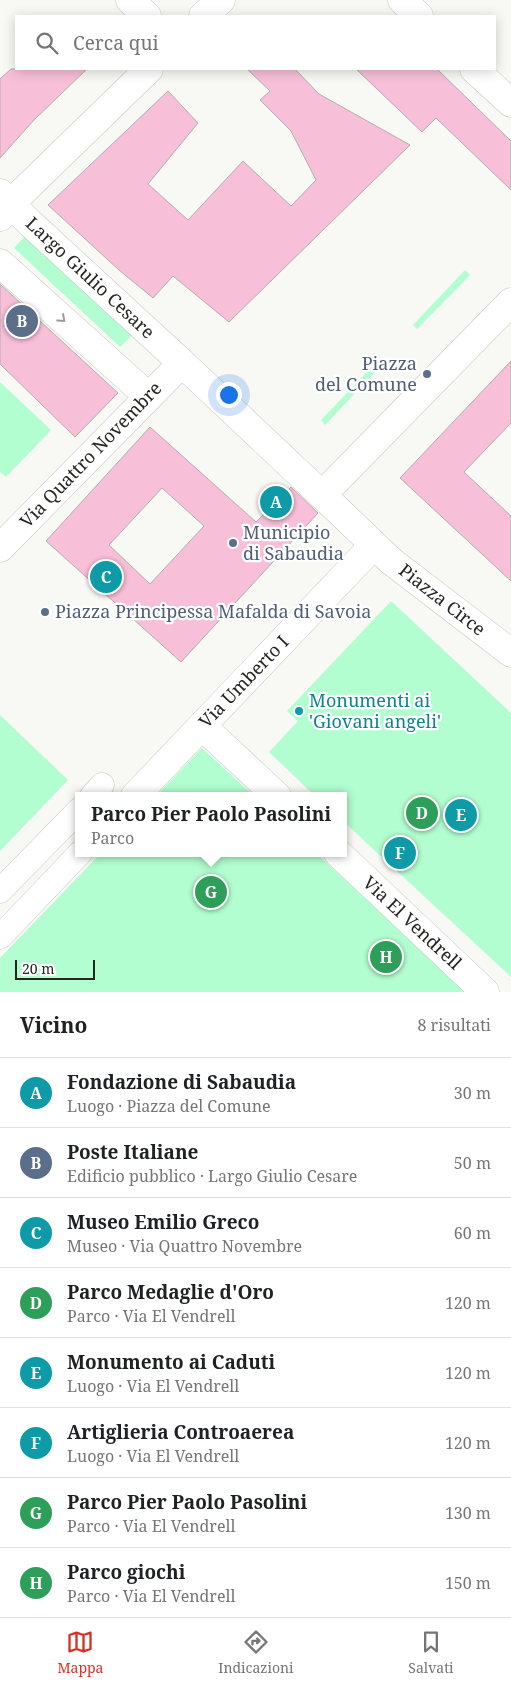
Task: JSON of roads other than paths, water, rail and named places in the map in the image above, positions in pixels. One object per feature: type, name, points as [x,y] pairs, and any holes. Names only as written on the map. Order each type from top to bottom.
[{"type":"street","points":[[130,0],[146,15]]},
{"type":"street","points":[[204,15],[220,0]]},
{"type":"street","points":[[402,0],[418,15]]},
{"type":"street","points":[[4,204],[148,70]]},
{"type":"street","points":[[475,70],[511,103]]},
{"type":"street","name":"Largo Giulio Cesare","points":[[4,204],[37,230],[182,363]]},
{"type":"street","points":[[0,263],[149,397]]},
{"type":"street","points":[[322,495],[511,302]]},
{"type":"street","points":[[182,363],[374,546]]},
{"type":"street","name":"Via Quattro Novembre","points":[[0,548],[182,363]]},
{"type":"street","name":"Piazza Circe","points":[[374,546],[511,653]]},
{"type":"street","name":"Via Umberto I","points":[[139,792],[374,546]]},
{"type":"street","points":[[202,726],[273,792]]},
{"type":"street","points":[[0,891],[75,813]]},
{"type":"street","points":[[0,937],[76,857]]},
{"type":"street","name":"Via El Vendrell","points":[[342,857],[486,992]]},
{"type":"place","name":"Poste Italiane","points":[[22,321]]},
{"type":"place","name":"Piazza del Comune","points":[[427,374]]},
{"type":"place","name":"Fondazione di Sabaudia","points":[[276,502]]},
{"type":"place","name":"Municipio di Sabaudia","points":[[233,543]]},
{"type":"place","name":"Museo Emilio Greco","points":[[106,577]]},
{"type":"place","name":"Piazza Principessa Mafalda di Savoia","points":[[45,612]]},
{"type":"place","name":"Monumenti ai 'Giovani angeli'","points":[[299,711]]},
{"type":"place","name":"Parco Medaglie d'Oro","points":[[422,813]]},
{"type":"place","name":"Monumento ai Caduti","points":[[461,815]]},
{"type":"place","name":"Artiglieria Controaerea","points":[[400,853]]},
{"type":"place","name":"Parco Pier Paolo Pasolini","points":[[211,892]]},
{"type":"place","name":"Parco giochi","points":[[386,957]]}]
